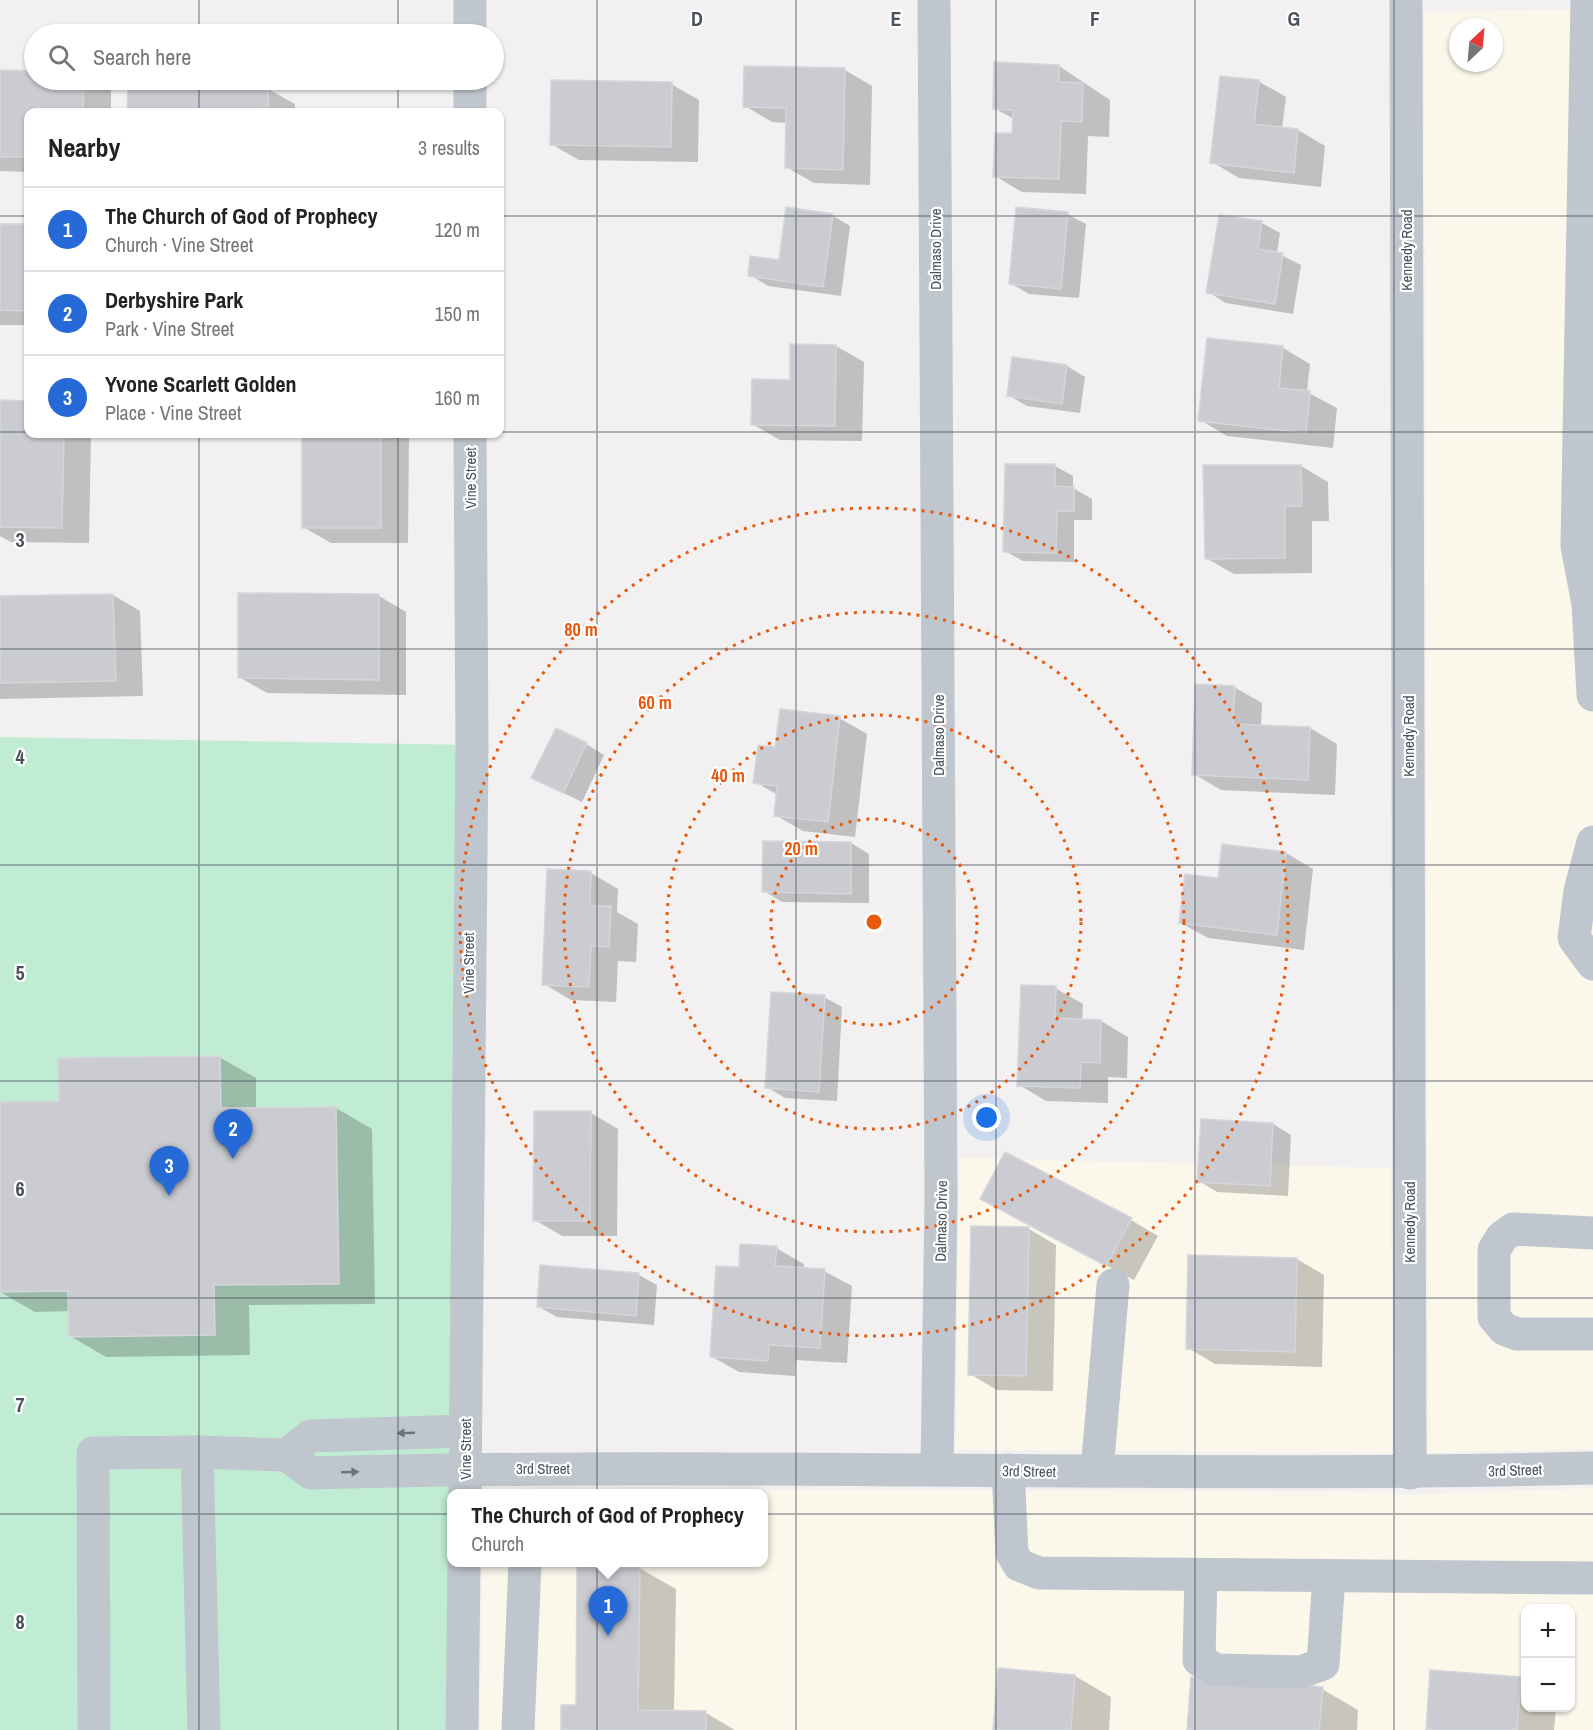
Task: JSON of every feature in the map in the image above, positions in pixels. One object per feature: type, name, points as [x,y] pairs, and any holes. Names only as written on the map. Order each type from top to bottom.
[{"type":"street","points":[[470,0],[470,24]]},
{"type":"street","name":"Dalmaso Drive","points":[[933,0],[941,1186],[937,1470]]},
{"type":"street","name":"Kennedy Road","points":[[1406,0],[1410,1473]]},
{"type":"street","points":[[1587,0],[1577,546],[1588,604],[1593,695]]},
{"type":"street","points":[[470,90],[470,108]]},
{"type":"street","name":"Vine Street","points":[[465,1481],[472,745],[470,438]]},
{"type":"street","points":[[1593,842],[1580,891],[1574,938],[1593,964]]},
{"type":"street","points":[[1593,1233],[1513,1229],[1502,1237],[1494,1250],[1494,1317],[1504,1329],[1517,1334],[1593,1334]]},
{"type":"street","points":[[1097,1471],[1113,1285]]},
{"type":"street","points":[[94,1730],[93,1453],[197,1452],[287,1455],[310,1436],[464,1431]]},
{"type":"street","points":[[197,1452],[204,1730]]},
{"type":"street","name":"3rd Street","points":[[287,1455],[311,1473],[465,1481],[937,1470],[1410,1473],[1593,1468]]},
{"type":"street","points":[[1008,1470],[1012,1553],[1019,1565],[1039,1573],[1593,1578]]},
{"type":"street","points":[[462,1730],[464,1567]]},
{"type":"street","points":[[518,1730],[525,1567]]},
{"type":"street","points":[[1201,1575],[1199,1660],[1216,1670],[1301,1672],[1323,1664],[1329,1576]]},
{"type":"shaded area","points":[[1593,9],[1593,1449],[1428,1453],[1424,12]]},
{"type":"shaded area","points":[[959,1158],[1391,1168],[1392,1453],[956,1450]]},
{"type":"shaded area","points":[[483,1488],[710,1489],[483,1489]]},
{"type":"shaded area","points":[[1593,1488],[1593,1730],[480,1730],[482,1567],[768,1567],[768,1489],[1392,1492],[1392,1495]]},
{"type":"green space","points":[[0,737],[472,745],[452,1489],[447,1489],[447,1567],[452,1567],[462,1730],[0,1730]]},
{"type":"building","points":[[994,62],[1059,65],[1059,82],[1083,83],[1082,122],[1061,121],[1059,179],[993,177],[995,133],[1012,133],[1013,110],[993,109]]},
{"type":"building","points":[[744,66],[845,68],[843,170],[785,168],[786,108],[743,107]]},
{"type":"building","points":[[0,70],[24,71],[24,90],[84,90],[83,108],[24,108],[24,157],[0,157]]},
{"type":"building","points":[[1220,76],[1259,80],[1254,124],[1298,129],[1294,173],[1210,163]]},
{"type":"building","points":[[551,80],[672,82],[671,147],[550,145]]},
{"type":"building","points":[[128,90],[268,90],[268,108],[127,108]]},
{"type":"building","points":[[786,207],[833,214],[823,287],[748,276],[750,256],[779,260]]},
{"type":"building","points":[[1016,207],[1068,212],[1061,289],[1009,284]]},
{"type":"building","points":[[1219,215],[1262,221],[1258,249],[1283,253],[1275,304],[1206,293]]},
{"type":"building","points":[[0,224],[24,224],[24,311],[0,310]]},
{"type":"building","points":[[1207,338],[1283,346],[1279,388],[1310,391],[1306,433],[1198,421]]},
{"type":"building","points":[[790,344],[836,345],[835,426],[751,425],[752,379],[790,380]]},
{"type":"building","points":[[1012,357],[1067,365],[1062,404],[1007,396]]},
{"type":"building","points":[[0,400],[24,401],[24,438],[64,438],[62,528],[0,527]]},
{"type":"building","points":[[302,438],[381,438],[381,528],[302,528]]},
{"type":"building","points":[[1005,464],[1055,464],[1055,486],[1074,487],[1074,511],[1057,511],[1056,553],[1003,552]]},
{"type":"building","points":[[1203,465],[1301,465],[1302,506],[1285,506],[1285,558],[1205,559]]},
{"type":"building","points":[[238,593],[379,594],[379,680],[238,678]]},
{"type":"building","points":[[113,594],[116,681],[0,683],[0,596]]},
{"type":"building","points":[[1195,684],[1235,686],[1233,724],[1310,727],[1308,780],[1192,775]]},
{"type":"building","points":[[780,709],[840,716],[828,822],[774,816],[777,786],[753,783],[758,745],[775,747]]},
{"type":"building","points":[[556,728],[587,743],[563,793],[531,778]]},
{"type":"building","points":[[763,841],[851,842],[851,894],[762,892]]},
{"type":"building","points":[[1222,844],[1286,852],[1277,935],[1179,923],[1185,874],[1218,878]]},
{"type":"building","points":[[547,869],[591,871],[590,906],[611,906],[609,947],[591,946],[589,987],[542,985]]},
{"type":"building","points":[[1021,985],[1056,986],[1055,1018],[1101,1020],[1100,1063],[1081,1062],[1080,1088],[1017,1086]]},
{"type":"building","points":[[771,992],[825,995],[819,1092],[765,1088]]},
{"type":"building","points":[[220,1056],[221,1108],[336,1107],[339,1284],[214,1285],[215,1335],[69,1337],[68,1291],[0,1292],[0,1102],[59,1101],[58,1058]]},
{"type":"building","points":[[534,1111],[591,1111],[590,1221],[533,1221]]},
{"type":"building","points":[[1201,1119],[1273,1123],[1270,1186],[1197,1182]]},
{"type":"building","points":[[1005,1152],[1132,1218],[1106,1266],[980,1199]]},
{"type":"building","points":[[971,1226],[1029,1227],[1026,1376],[968,1375]]},
{"type":"building","points":[[740,1244],[777,1246],[775,1266],[825,1269],[820,1348],[769,1345],[768,1361],[710,1357],[716,1266],[739,1267]]},
{"type":"building","points":[[1188,1255],[1297,1258],[1295,1352],[1186,1349]]},
{"type":"building","points":[[540,1265],[639,1273],[636,1316],[537,1307]]},
{"type":"building","points":[[577,1567],[640,1567],[638,1710],[706,1711],[706,1730],[561,1730],[561,1705],[576,1705]]},
{"type":"building","points":[[998,1668],[1075,1675],[1071,1730],[993,1730]]},
{"type":"building","points":[[1430,1670],[1521,1677],[1517,1730],[1426,1730]]},
{"type":"building","points":[[1191,1677],[1323,1687],[1319,1730],[1187,1730]]},
{"type":"place","name":"Derbyshire Park","points":[[233,1159]]},
{"type":"place","name":"Yvone Scarlett Golden","points":[[169,1196]]},
{"type":"place","name":"The Church of God of Prophecy","points":[[608,1636]]}]
